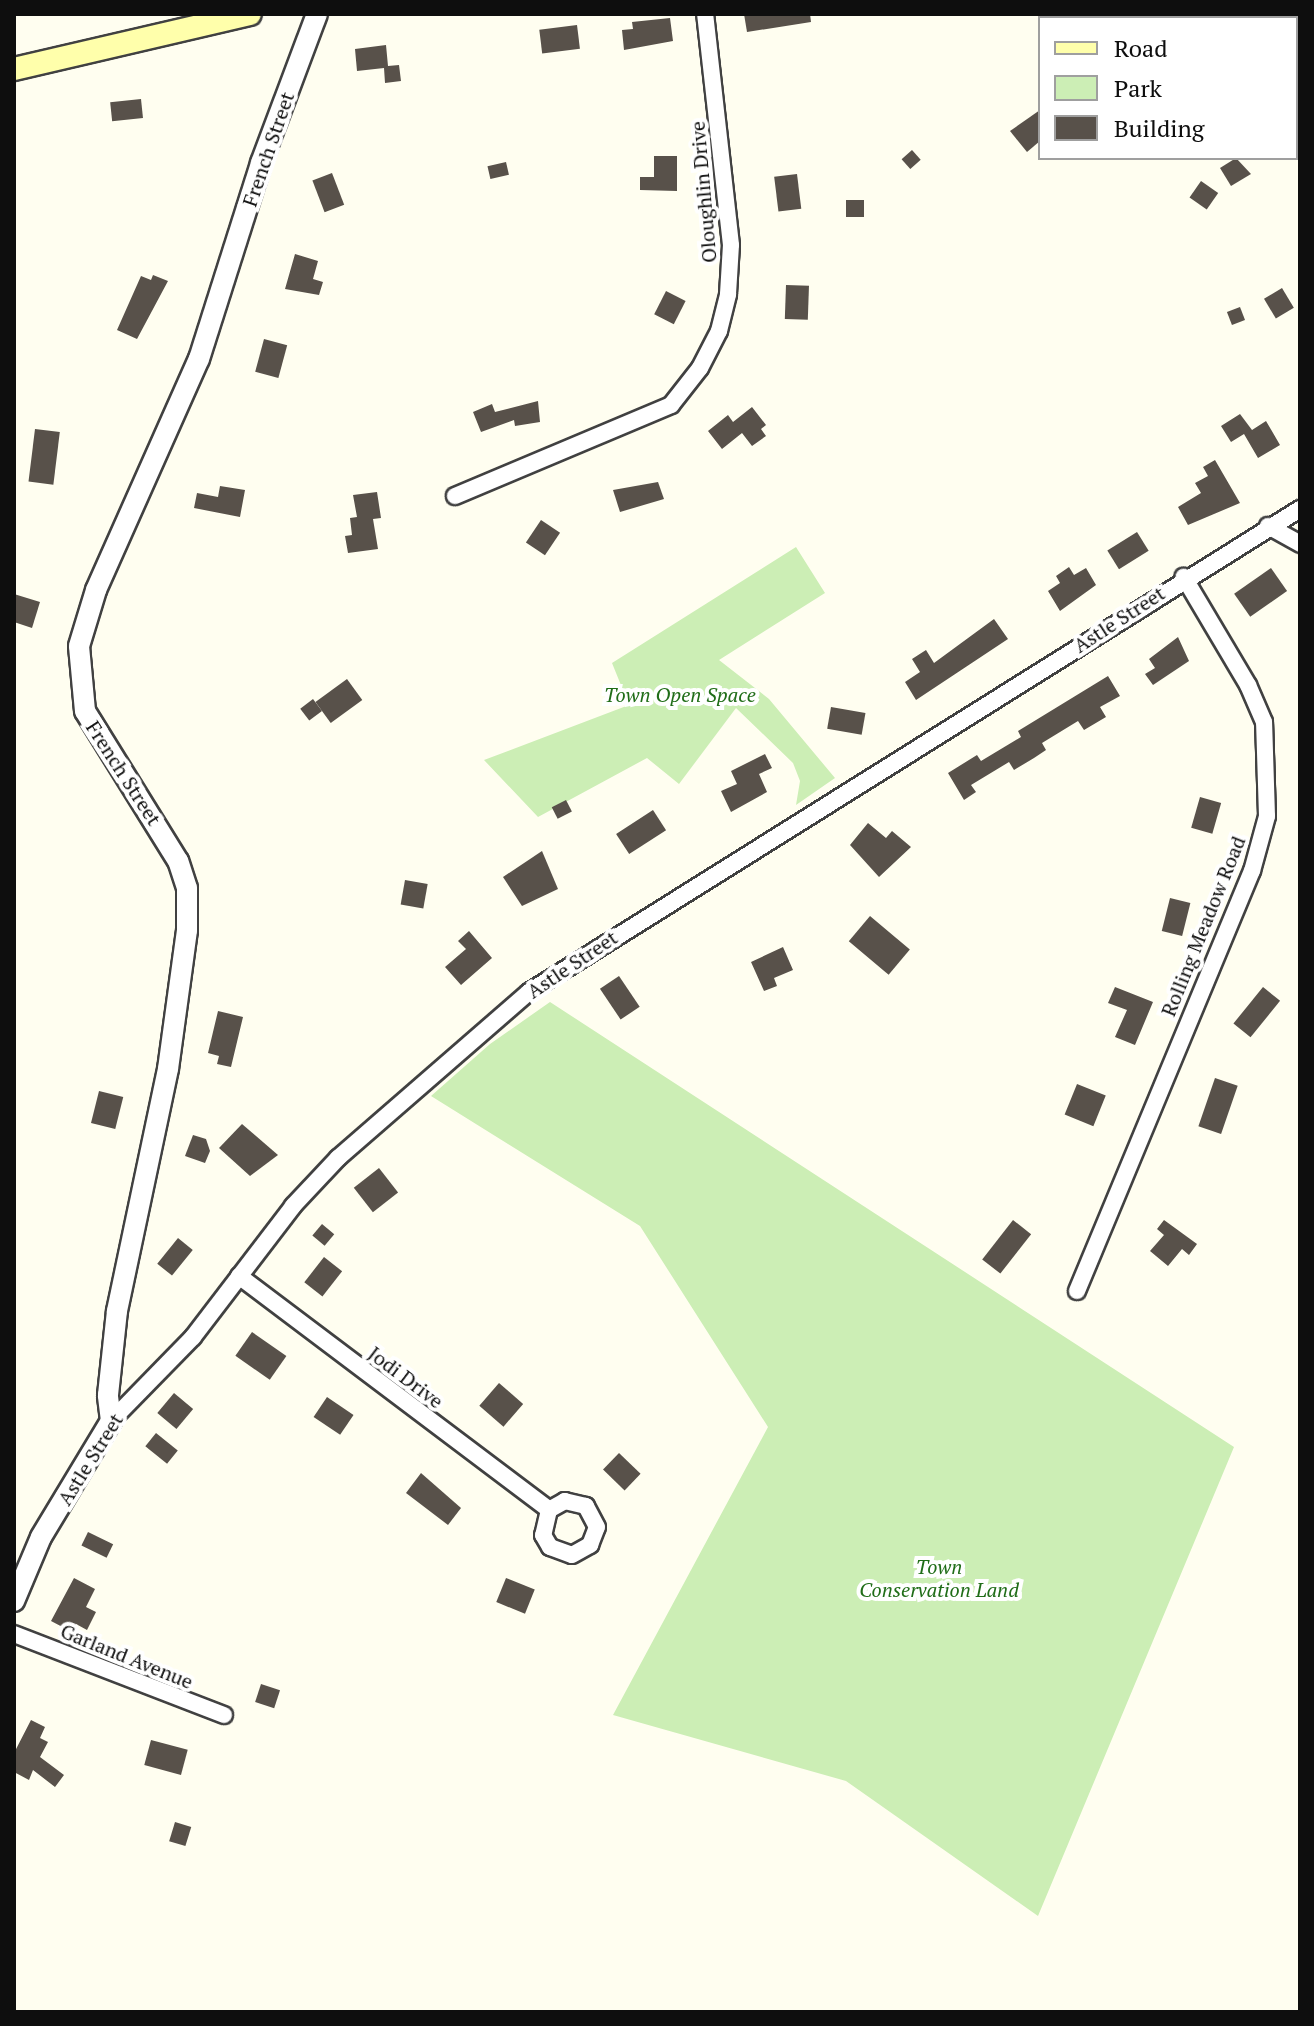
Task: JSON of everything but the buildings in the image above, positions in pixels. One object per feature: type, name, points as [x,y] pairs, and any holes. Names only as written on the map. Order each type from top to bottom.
[{"type":"main road","points":[[14,69],[250,14]]},
{"type":"street","name":"French Street","points":[[111,1421],[108,1395],[117,1311],[174,1035],[188,898],[164,835],[88,718],[79,679],[79,646],[96,590],[199,359],[261,163],[317,14]]},
{"type":"street","name":"Oloughlin Drive","points":[[455,496],[671,405],[700,368],[722,319],[731,245],[705,14]]},
{"type":"street","name":"Astle Street","points":[[14,1601],[22,1560],[111,1421],[193,1337],[239,1276],[338,1158],[529,992],[1184,577],[1299,509]]},
{"type":"street","points":[[1268,526],[1300,544]]},
{"type":"street","name":"Rolling Meadow Road","points":[[1077,1291],[1252,871],[1267,816],[1264,722],[1184,577]]},
{"type":"street","name":"Jodi Drive","points":[[239,1276],[549,1510]]},
{"type":"street","name":"Garland Avenue","points":[[14,1634],[224,1715]]},
{"type":"green space","name":"Town Open Space","points":[[796,547],[825,593],[719,660],[769,699],[835,778],[796,805],[800,781],[793,763],[736,708],[679,784],[647,758],[538,817],[484,760],[629,705],[612,663]]},
{"type":"green space","name":"Town Conservation Land","points":[[550,1002],[1234,1447],[1038,1916],[846,1781],[613,1715],[768,1427],[640,1226],[431,1096],[490,1044]]}]
